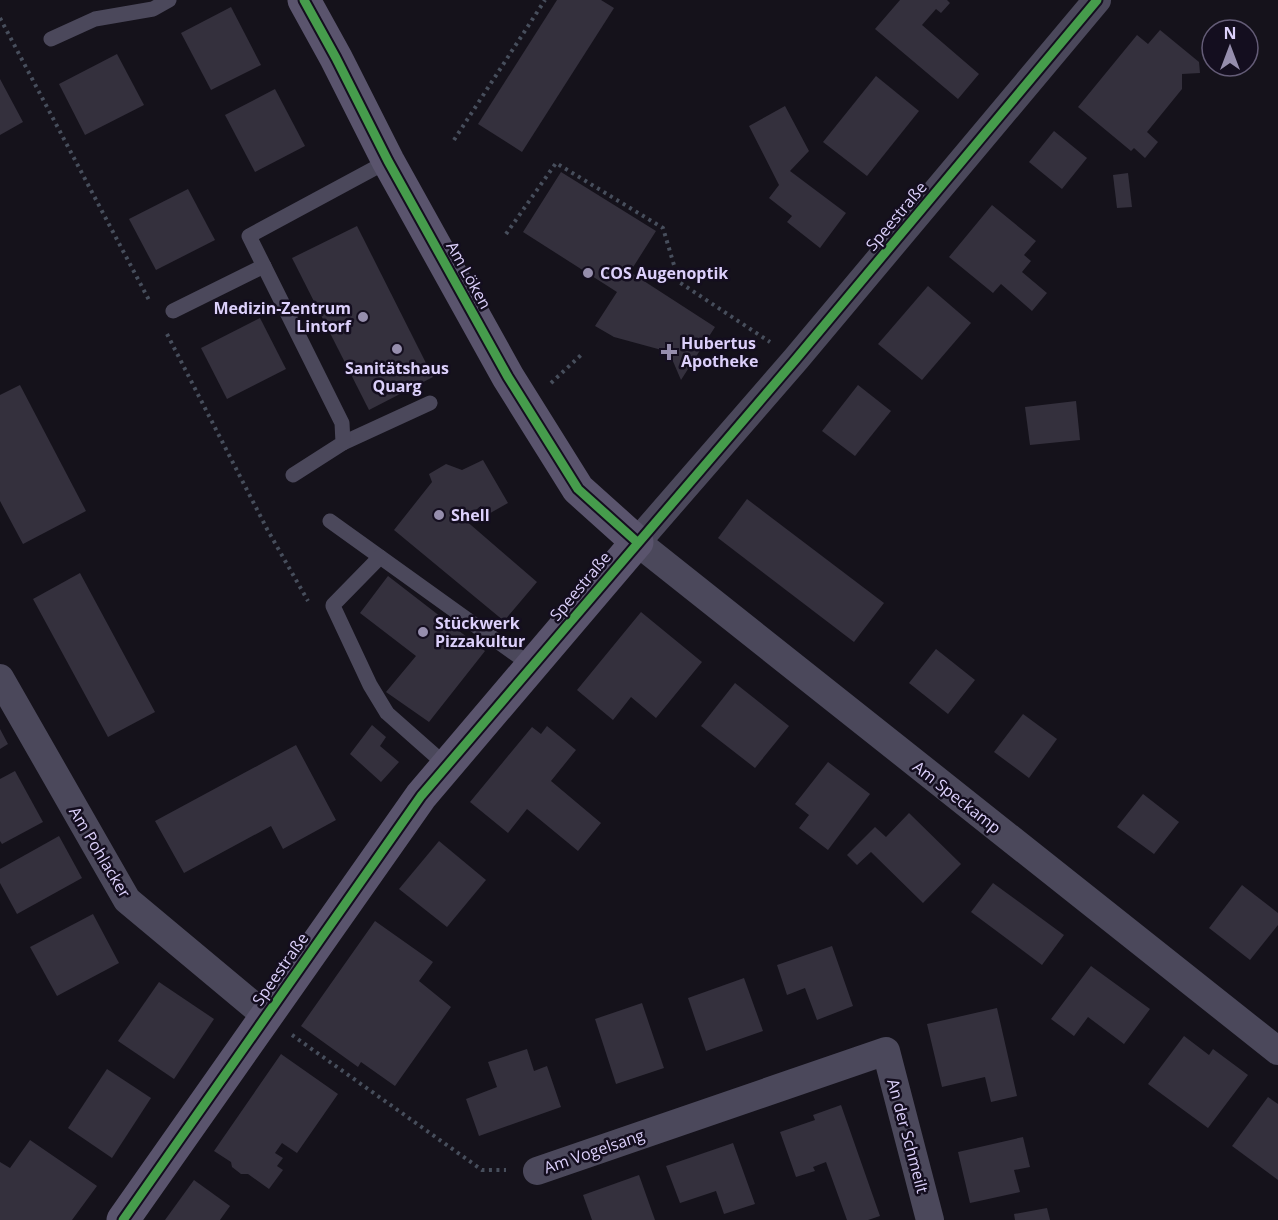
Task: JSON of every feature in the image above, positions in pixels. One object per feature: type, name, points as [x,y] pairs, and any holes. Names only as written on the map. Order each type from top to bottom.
[{"type":"street","name":"Am Löken","points":[[304,0],[388,161],[508,377],[578,489],[637,543]]},
{"type":"street","name":"Speestraße","points":[[123,1220],[421,796],[796,359],[1097,0]]},
{"type":"street","name":"Am Speckamp","points":[[637,543],[1278,1051]]},
{"type":"street","name":"Am Pohlacker","points":[[0,678],[127,900],[266,1016]]},
{"type":"street","name":"Am Vogelsang","points":[[537,1171],[886,1051]]},
{"type":"street","name":"An der Schmeilt","points":[[886,1051],[930,1220]]},
{"type":"lane","points":[[51,39],[95,19],[153,9],[169,0]]},
{"type":"lane","points":[[343,443],[342,423],[249,236],[388,161]]},
{"type":"lane","points":[[173,311],[264,266]]},
{"type":"lane","points":[[293,475],[343,443],[430,403]]},
{"type":"lane","points":[[330,521],[532,666]]},
{"type":"lane","points":[[380,557],[333,606],[370,685],[387,713],[447,766]]},
{"type":"path","points":[[454,140],[545,0]]},
{"type":"path","points":[[0,18],[159,318],[267,529],[309,601]]},
{"type":"path","points":[[506,234],[555,163],[663,228],[679,282],[796,359]]},
{"type":"path","points":[[159,318],[173,311]]},
{"type":"path","points":[[531,412],[554,381],[581,355]]},
{"type":"building","points":[[557,0],[601,0],[614,8],[522,152],[478,124]]},
{"type":"building","points":[[900,0],[947,0],[950,3],[941,13],[936,9],[922,25],[979,74],[958,99],[875,29]]},
{"type":"building","points":[[231,7],[261,65],[211,90],[181,33]]},
{"type":"building","points":[[1160,30],[1199,62],[1200,73],[1182,74],[1182,89],[1147,132],[1158,142],[1145,158],[1134,148],[1131,151],[1078,107],[1137,35],[1148,44]]},
{"type":"building","points":[[117,54],[144,105],[85,135],[59,84]]},
{"type":"building","points":[[876,76],[919,111],[867,176],[823,142]]},
{"type":"building","points":[[0,79],[23,122],[0,135]]},
{"type":"building","points":[[275,89],[305,146],[255,172],[225,115]]},
{"type":"building","points":[[785,106],[809,151],[790,171],[846,213],[820,248],[787,222],[792,216],[769,198],[779,185],[749,126]]},
{"type":"building","points":[[1054,131],[1087,158],[1062,189],[1029,162]]},
{"type":"building","points":[[561,172],[656,231],[630,272],[715,327],[681,380],[669,352],[614,337],[595,326],[617,292],[523,232]]},
{"type":"building","points":[[1128,173],[1132,207],[1117,208],[1113,175]]},
{"type":"building","points":[[188,189],[215,240],[156,270],[129,219]]},
{"type":"building","points":[[992,205],[1036,241],[1024,255],[1031,261],[1022,272],[1047,293],[1032,311],[1001,284],[993,293],[949,257]]},
{"type":"building","name":"Medizin-Zentrum Lintorf","points":[[357,226],[433,377],[369,410],[292,258]]},
{"type":"building","points":[[928,286],[971,323],[922,380],[878,344]]},
{"type":"building","points":[[260,318],[286,369],[227,399],[201,348]]},
{"type":"building","points":[[20,385],[86,511],[23,544],[0,501],[0,395]]},
{"type":"building","points":[[858,385],[891,411],[855,456],[822,431]]},
{"type":"building","points":[[1076,401],[1080,440],[1030,445],[1025,407]]},
{"type":"building","points":[[483,460],[508,503],[485,516],[481,506],[464,519],[537,582],[504,621],[394,530],[432,482],[429,474],[446,464],[462,470]]},
{"type":"building","points":[[747,499],[884,603],[854,642],[718,538]]},
{"type":"building","points":[[80,573],[155,712],[108,737],[33,599]]},
{"type":"building","name":"Stückwerk Pizzakultur","points":[[388,576],[485,651],[429,722],[386,692],[416,656],[360,613]]},
{"type":"building","points":[[641,612],[702,662],[656,718],[631,697],[613,720],[577,690]]},
{"type":"building","points":[[936,649],[975,680],[948,714],[909,683]]},
{"type":"building","points":[[735,683],[789,726],[755,768],[701,726]]},
{"type":"building","points":[[1023,714],[1057,739],[1029,778],[994,752]]},
{"type":"building","points":[[372,725],[386,737],[380,746],[399,762],[381,782],[350,754]]},
{"type":"building","points":[[547,726],[576,750],[551,781],[601,823],[578,851],[527,809],[508,833],[470,802],[532,727],[541,734]]},
{"type":"building","points":[[0,729],[8,744],[0,749]]},
{"type":"building","points":[[296,745],[336,820],[283,849],[271,826],[184,873],[155,821]]},
{"type":"building","points":[[828,762],[870,794],[828,850],[799,828],[809,815],[795,804]]},
{"type":"building","points":[[15,771],[43,822],[2,844],[0,841],[0,779]]},
{"type":"building","points":[[1143,794],[1179,822],[1154,854],[1117,827]]},
{"type":"building","points":[[909,813],[961,864],[923,903],[871,852],[857,865],[847,855],[875,827],[886,837]]},
{"type":"building","points":[[59,836],[82,878],[17,914],[0,883],[0,869]]},
{"type":"building","points":[[439,841],[486,880],[447,927],[399,889]]},
{"type":"building","points":[[993,883],[1064,935],[1042,965],[971,912]]},
{"type":"building","points":[[1242,885],[1278,913],[1278,925],[1250,960],[1209,928]]},
{"type":"building","points":[[93,914],[119,963],[57,996],[30,947]]},
{"type":"building","points":[[375,921],[433,962],[419,981],[451,1007],[395,1086],[361,1062],[358,1067],[301,1026]]},
{"type":"building","points":[[832,946],[853,1006],[817,1020],[805,988],[787,995],[777,965]]},
{"type":"building","points":[[1091,966],[1150,1009],[1124,1044],[1088,1017],[1074,1036],[1051,1019]]},
{"type":"building","points":[[744,978],[763,1031],[706,1051],[688,998]]},
{"type":"building","points":[[159,982],[214,1019],[174,1079],[118,1041]]},
{"type":"building","points":[[642,1003],[664,1068],[616,1084],[595,1019]]},
{"type":"building","points":[[997,1008],[1017,1096],[991,1102],[985,1077],[942,1087],[927,1024]]},
{"type":"building","points":[[1184,1036],[1209,1055],[1213,1049],[1248,1075],[1208,1128],[1148,1084]]},
{"type":"building","points":[[527,1049],[534,1071],[547,1066],[561,1107],[479,1136],[466,1099],[497,1087],[488,1062]]},
{"type":"building","points":[[281,1054],[338,1094],[297,1153],[282,1143],[275,1153],[283,1158],[277,1166],[283,1170],[269,1189],[248,1174],[241,1174],[232,1167],[231,1162],[214,1151]]},
{"type":"building","points":[[107,1069],[151,1098],[112,1158],[68,1128]]},
{"type":"building","points":[[1268,1097],[1278,1104],[1278,1180],[1232,1146]]},
{"type":"building","points":[[841,1105],[880,1216],[868,1220],[847,1220],[826,1162],[813,1167],[815,1171],[796,1177],[780,1132],[815,1120],[813,1115]]},
{"type":"building","points":[[1023,1137],[1030,1167],[1014,1170],[1020,1192],[970,1203],[958,1152]]},
{"type":"building","points":[[30,1140],[97,1186],[72,1220],[0,1220],[0,1162],[10,1168]]},
{"type":"building","points":[[733,1143],[755,1204],[724,1214],[716,1191],[680,1203],[666,1166]]},
{"type":"building","points":[[639,1175],[655,1220],[592,1220],[583,1195]]},
{"type":"building","points":[[194,1180],[230,1206],[220,1220],[165,1220]]},
{"type":"building","points":[[1047,1208],[1050,1220],[1015,1220],[1014,1214]]},
{"type":"cycle path","points":[[304,0],[388,161],[508,377],[578,489],[637,542]]},
{"type":"cycle path","points":[[123,1220],[421,796],[796,359],[1097,0]]},
{"type":"place","name":"COS Augenoptik","points":[[588,273]]},
{"type":"place","name":"Medizin-Zentrum Lintorf","points":[[363,317]]},
{"type":"place","name":"Sanitätshaus Quarg","points":[[397,349]]},
{"type":"place","name":"Hubertus Apotheke","points":[[669,352]]},
{"type":"place","name":"Shell","points":[[439,515]]},
{"type":"place","name":"Stückwerk Pizzakultur","points":[[423,632]]}]
